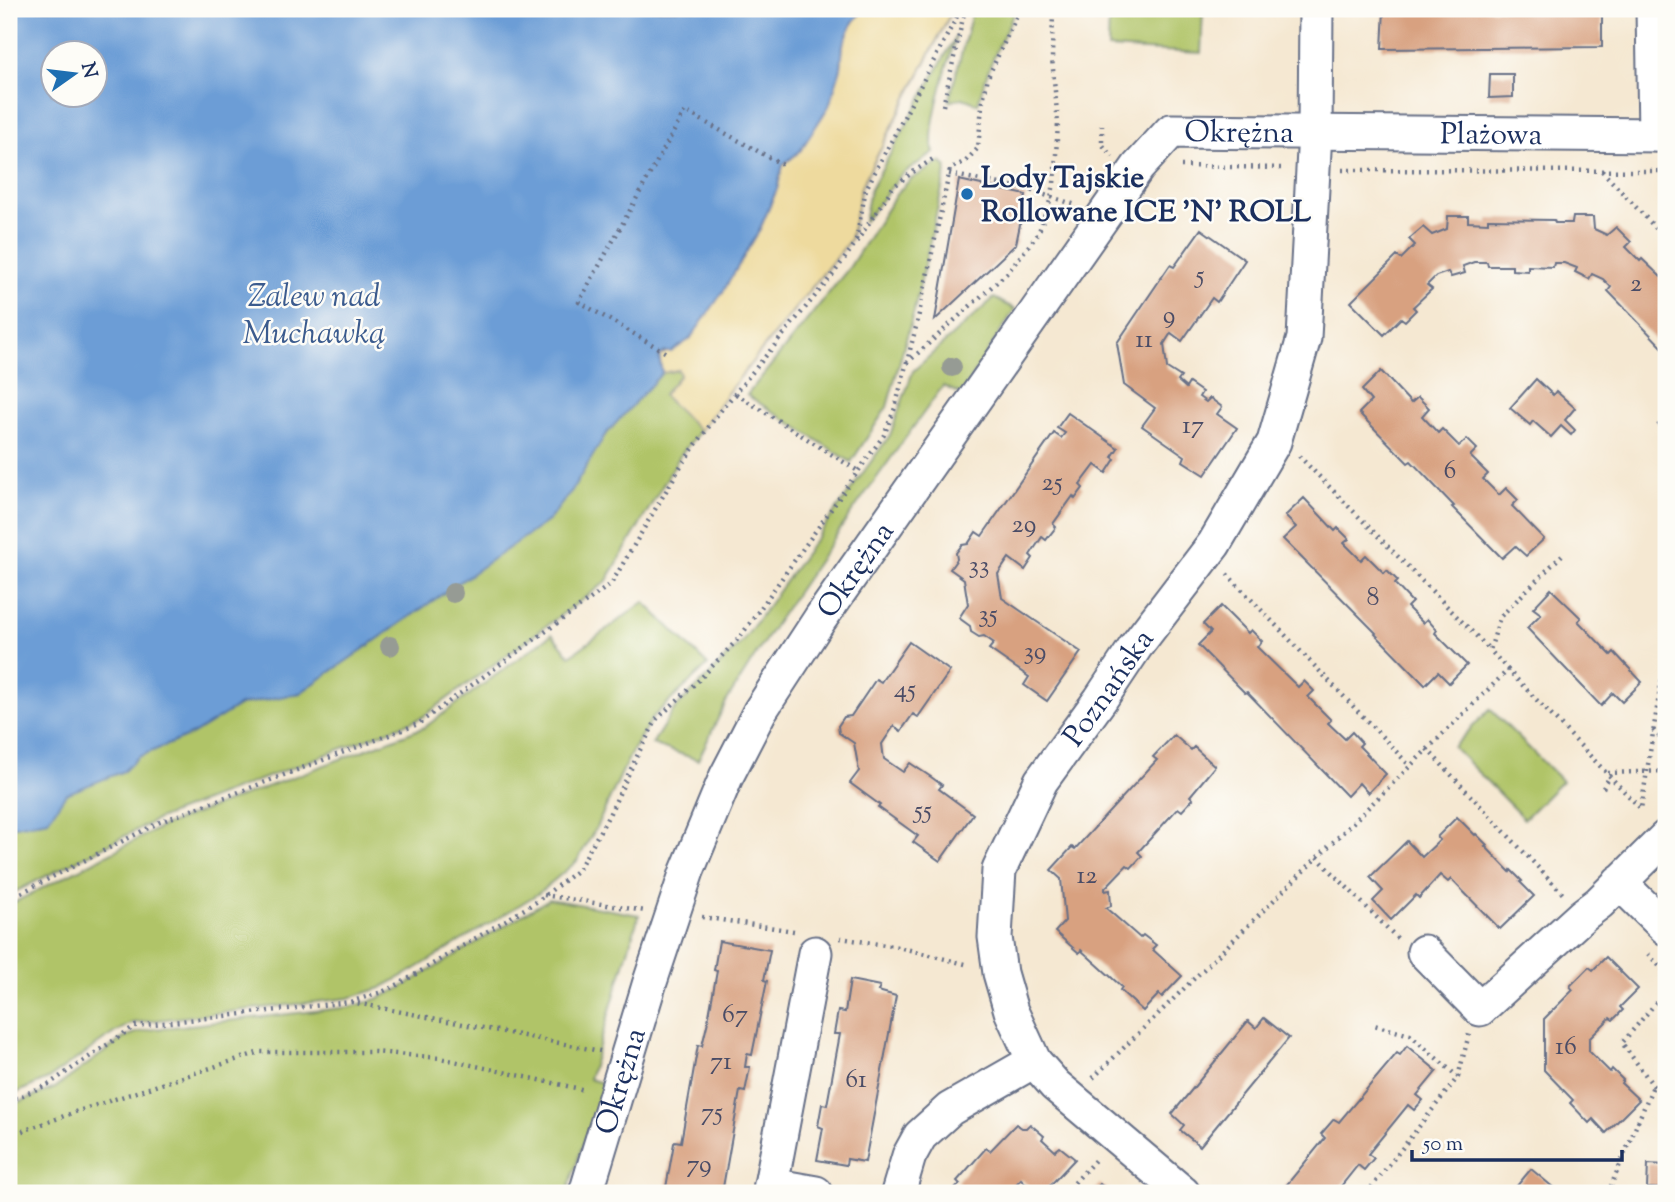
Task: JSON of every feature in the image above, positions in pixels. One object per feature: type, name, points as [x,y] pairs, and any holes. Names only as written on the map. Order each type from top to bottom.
[{"type":"street","name":"Poznańska","points":[[1183,1193],[1055,1085],[1034,1061],[1011,1011],[1000,973],[995,937],[999,870],[1041,781],[1136,646],[1214,544],[1274,442],[1304,338],[1315,132],[1316,9]]},
{"type":"street","points":[[1653,9],[1660,135]]},
{"type":"street","name":"Okrężna","points":[[586,1193],[649,985],[687,871],[726,777],[760,711],[820,620],[1140,165],[1171,131],[1315,132]]},
{"type":"street","name":"Plażowa","points":[[1315,132],[1660,135]]},
{"type":"street","points":[[1424,952],[1480,1009],[1599,902],[1666,837]]},
{"type":"street","points":[[1619,882],[1656,939]]},
{"type":"street","points":[[816,1193],[771,1189],[818,941]]},
{"type":"street","points":[[898,1193],[909,1156],[920,1136],[950,1110],[1034,1061]]},
{"type":"path","points":[[943,106],[963,9]]},
{"type":"path","points":[[855,244],[866,189],[963,9]]},
{"type":"path","points":[[9,1101],[49,1084],[135,1026],[350,1002],[382,992],[544,895],[578,870],[657,719],[740,637],[884,435],[895,408],[918,323],[950,169],[966,161],[978,148],[988,77],[1020,9]]},
{"type":"path","points":[[907,363],[1008,272],[1038,234],[1054,184],[1058,124],[1052,58],[1053,9]]},
{"type":"path","points":[[665,352],[579,302],[685,111],[783,165]]},
{"type":"path","points":[[1102,125],[1102,144],[1115,161],[1140,165],[1666,171]]},
{"type":"path","points":[[9,899],[160,822],[418,724],[611,584],[682,464],[718,414],[855,244],[893,187],[936,157]]},
{"type":"path","points":[[1598,162],[1602,171],[1666,239]]},
{"type":"path","points":[[949,174],[1026,189],[1084,207]]},
{"type":"path","points":[[736,394],[858,471]]},
{"type":"path","points":[[1658,426],[1666,418]]},
{"type":"path","points":[[1299,455],[1641,809],[1663,670]]},
{"type":"path","points":[[1490,650],[1500,617],[1563,554]]},
{"type":"path","points":[[1220,567],[1410,766]]},
{"type":"path","points":[[1084,1086],[1508,670]]},
{"type":"path","points":[[1653,730],[1666,743]]},
{"type":"path","points":[[1427,749],[1583,915]]},
{"type":"path","points":[[1609,775],[1666,771]]},
{"type":"path","points":[[1603,788],[1609,775]]},
{"type":"path","points":[[1320,843],[1325,849]]},
{"type":"path","points":[[1317,857],[1412,954],[1424,952]]},
{"type":"path","points":[[544,895],[640,911],[673,912],[818,941],[898,947],[1000,973]]},
{"type":"path","points":[[1656,939],[1663,970],[1660,998],[1622,1043],[1666,1103]]},
{"type":"path","points":[[350,1002],[627,1056]]},
{"type":"path","points":[[1367,1193],[1458,1077],[1468,1035],[1480,1009]]},
{"type":"path","points":[[1374,1025],[1410,1035],[1458,1077]]},
{"type":"path","points":[[9,1136],[260,1052],[375,1052],[440,1058],[615,1097]]},
{"type":"path","points":[[1608,1193],[1653,1086]]},
{"type":"path","points":[[1065,1193],[1103,1150]]},
{"type":"green space","points":[[973,9],[1016,9],[999,44],[978,104],[963,98],[949,101]]},
{"type":"green space","points":[[1109,9],[1203,9],[1201,53],[1108,48]]},
{"type":"green space","points":[[956,36],[935,112],[932,142],[934,152],[900,176],[864,222],[870,190]]},
{"type":"green space","points":[[941,162],[947,167],[914,311],[887,407],[851,462],[747,395],[849,268],[897,193],[911,179]]},
{"type":"green space","points":[[994,298],[1015,309],[961,394],[943,386],[852,512],[726,702],[698,760],[652,744],[673,711],[742,642],[890,435],[913,371]]},
{"type":"green space","points":[[678,370],[680,375],[663,395],[700,431],[681,454],[606,582],[421,718],[158,819],[9,895],[9,827],[48,820],[65,794],[124,771],[138,757],[193,734],[240,705],[300,693],[549,520],[573,489],[605,435],[662,373]]},
{"type":"green space","points":[[644,602],[708,665],[653,717],[633,749],[596,828],[577,861],[539,893],[381,988],[349,998],[132,1023],[48,1079],[9,1096],[9,905],[161,827],[425,727],[552,634],[570,656]]},
{"type":"green space","points":[[1490,709],[1562,781],[1524,819],[1453,747]]},
{"type":"green space","points":[[549,899],[639,915],[589,1079],[606,1084],[602,1100],[585,1137],[567,1193],[9,1193],[9,1106],[55,1088],[125,1037],[155,1029],[351,1007],[377,999],[399,989]]},
{"type":"sand","points":[[864,9],[953,9],[861,187],[850,240],[700,431],[663,395],[680,375],[678,370],[662,373],[659,356],[690,339],[724,290],[760,229],[777,189],[783,165],[800,151],[841,68],[843,44],[853,22]]},
{"type":"water","name":"Zalew nad Muchawką","points":[[9,9],[864,9],[853,22],[843,44],[841,68],[829,106],[800,151],[783,165],[777,189],[760,229],[724,290],[690,339],[671,352],[659,356],[662,373],[605,435],[573,489],[549,520],[300,693],[240,705],[193,734],[138,757],[124,771],[66,794],[48,820],[9,827]]},
{"type":"building","points":[[1384,9],[1602,9],[1602,47],[1382,49]]},
{"type":"building","points":[[1490,74],[1513,74],[1513,97],[1489,98]]},
{"type":"building","points":[[959,180],[1026,195],[1016,244],[935,320]]},
{"type":"building","points":[[1448,216],[1468,216],[1468,222],[1488,223],[1488,219],[1554,220],[1555,223],[1572,223],[1573,217],[1593,217],[1594,229],[1607,235],[1616,227],[1631,242],[1626,247],[1640,261],[1642,259],[1661,277],[1664,274],[1666,277],[1666,351],[1608,291],[1611,287],[1603,279],[1592,274],[1589,279],[1575,272],[1577,268],[1564,263],[1554,263],[1553,267],[1528,266],[1528,271],[1512,270],[1512,266],[1488,266],[1487,262],[1474,262],[1463,266],[1465,273],[1451,277],[1448,272],[1436,276],[1427,285],[1432,289],[1413,307],[1416,310],[1405,321],[1401,318],[1384,335],[1351,302],[1397,256],[1401,259],[1415,245],[1409,239],[1423,227],[1432,235],[1447,229]]},
{"type":"building","points":[[1201,229],[1245,260],[1217,302],[1212,298],[1182,341],[1171,333],[1164,344],[1167,368],[1181,377],[1178,381],[1186,388],[1189,383],[1202,392],[1199,397],[1206,402],[1210,398],[1222,407],[1217,414],[1237,428],[1205,475],[1183,461],[1185,456],[1142,426],[1155,408],[1124,385],[1117,343],[1170,265],[1174,267]]},
{"type":"building","points":[[1381,371],[1411,403],[1418,397],[1429,408],[1422,416],[1438,433],[1442,429],[1459,446],[1467,439],[1477,449],[1470,456],[1488,474],[1483,479],[1499,495],[1506,488],[1518,500],[1512,506],[1544,539],[1526,556],[1515,546],[1502,558],[1411,461],[1408,463],[1359,413],[1371,401],[1362,390]]},
{"type":"building","points":[[1536,379],[1553,395],[1556,391],[1575,408],[1565,420],[1575,430],[1571,435],[1561,426],[1551,437],[1533,421],[1530,425],[1510,408]]},
{"type":"building","points":[[1068,413],[1118,448],[1112,457],[1115,459],[1106,473],[1095,465],[1080,485],[1083,488],[1075,499],[1073,496],[1053,524],[1056,527],[1046,540],[1042,537],[1030,555],[1033,558],[1025,570],[1009,558],[998,574],[1002,598],[1081,652],[1047,701],[1024,685],[1029,677],[989,649],[994,643],[971,632],[970,626],[959,618],[968,604],[964,579],[950,569],[962,545],[968,544],[976,532],[982,536],[1054,433],[1061,438],[1065,433],[1057,428]]},
{"type":"building","points":[[1304,498],[1335,531],[1338,528],[1349,539],[1344,543],[1361,560],[1366,555],[1384,573],[1387,570],[1398,581],[1395,584],[1412,602],[1407,607],[1423,623],[1427,619],[1437,630],[1435,633],[1467,665],[1449,683],[1438,672],[1425,685],[1283,539],[1296,527],[1285,516]]},
{"type":"building","points":[[1551,589],[1581,618],[1578,621],[1611,655],[1614,652],[1642,682],[1622,702],[1613,693],[1601,706],[1527,628],[1541,614],[1533,608]]},
{"type":"building","points":[[1221,606],[1248,633],[1251,630],[1262,641],[1257,647],[1298,687],[1304,681],[1314,691],[1308,697],[1331,720],[1328,723],[1345,739],[1352,732],[1362,743],[1359,746],[1386,774],[1368,793],[1359,783],[1347,796],[1198,645],[1211,632],[1203,624]]},
{"type":"building","points":[[909,642],[950,671],[918,717],[913,714],[901,731],[894,726],[882,744],[883,752],[884,759],[903,772],[910,763],[931,777],[942,785],[939,789],[973,814],[940,861],[913,842],[918,836],[850,783],[859,771],[854,743],[839,733],[838,726],[844,717],[851,716],[876,679],[881,682]]},
{"type":"building","points":[[1174,735],[1191,750],[1194,747],[1215,766],[1190,796],[1193,799],[1182,811],[1178,808],[1138,852],[1142,856],[1131,868],[1127,865],[1105,888],[1105,891],[1110,890],[1111,906],[1106,908],[1140,938],[1143,935],[1156,945],[1152,949],[1182,976],[1162,997],[1159,994],[1143,1011],[1120,990],[1122,987],[1081,950],[1079,953],[1055,932],[1065,921],[1061,879],[1051,870],[1072,847],[1075,849],[1157,760],[1153,757]]},
{"type":"building","points":[[1457,817],[1534,896],[1500,929],[1451,879],[1448,882],[1440,875],[1419,898],[1416,895],[1391,920],[1373,901],[1383,891],[1370,877],[1407,841],[1422,857],[1440,840],[1437,837]]},
{"type":"building","points":[[719,941],[770,950],[764,980],[767,981],[752,1055],[747,1054],[745,1067],[750,1067],[745,1092],[740,1091],[722,1193],[665,1193],[674,1143],[681,1142],[698,1045],[702,1046],[708,1021],[717,971],[714,970]]},
{"type":"building","points":[[1606,957],[1638,989],[1620,1007],[1623,1010],[1613,1020],[1610,1018],[1589,1039],[1589,1051],[1610,1072],[1612,1069],[1623,1080],[1621,1083],[1639,1100],[1606,1133],[1593,1119],[1589,1123],[1570,1103],[1573,1100],[1544,1070],[1544,1019],[1573,990],[1570,986],[1589,967],[1593,970]]},
{"type":"building","points":[[850,980],[880,986],[878,991],[896,996],[865,1162],[847,1159],[846,1165],[817,1160],[823,1128],[818,1126],[822,1104],[827,1105],[840,1034],[834,1034],[838,1011],[845,1012]]},
{"type":"building","points":[[1264,1018],[1289,1038],[1200,1146],[1180,1130],[1184,1125],[1172,1114],[1248,1021],[1256,1028]]},
{"type":"building","points":[[1407,1046],[1437,1071],[1417,1095],[1423,1100],[1414,1110],[1408,1105],[1368,1154],[1374,1158],[1364,1170],[1358,1165],[1338,1190],[1341,1193],[1284,1193],[1284,1188],[1325,1138],[1321,1134],[1334,1119],[1339,1122],[1397,1053],[1400,1055]]},
{"type":"building","points":[[1016,1124],[1026,1128],[1030,1124],[1044,1136],[1042,1139],[1055,1151],[1060,1147],[1075,1159],[1043,1193],[1036,1193],[1021,1179],[1008,1193],[951,1193],[960,1184],[957,1181],[986,1148],[990,1151]]},
{"type":"building","points":[[1648,1164],[1666,1165],[1666,1189],[1647,1188]]},
{"type":"building","points":[[1531,1169],[1560,1193],[1511,1193]]},
{"type":"building","points":[[1100,1184],[1111,1193],[1092,1193]]},
{"type":"place","name":"Lody Tajskie Rollowane ICE 'N' ROLL","points":[[967,194]]}]
